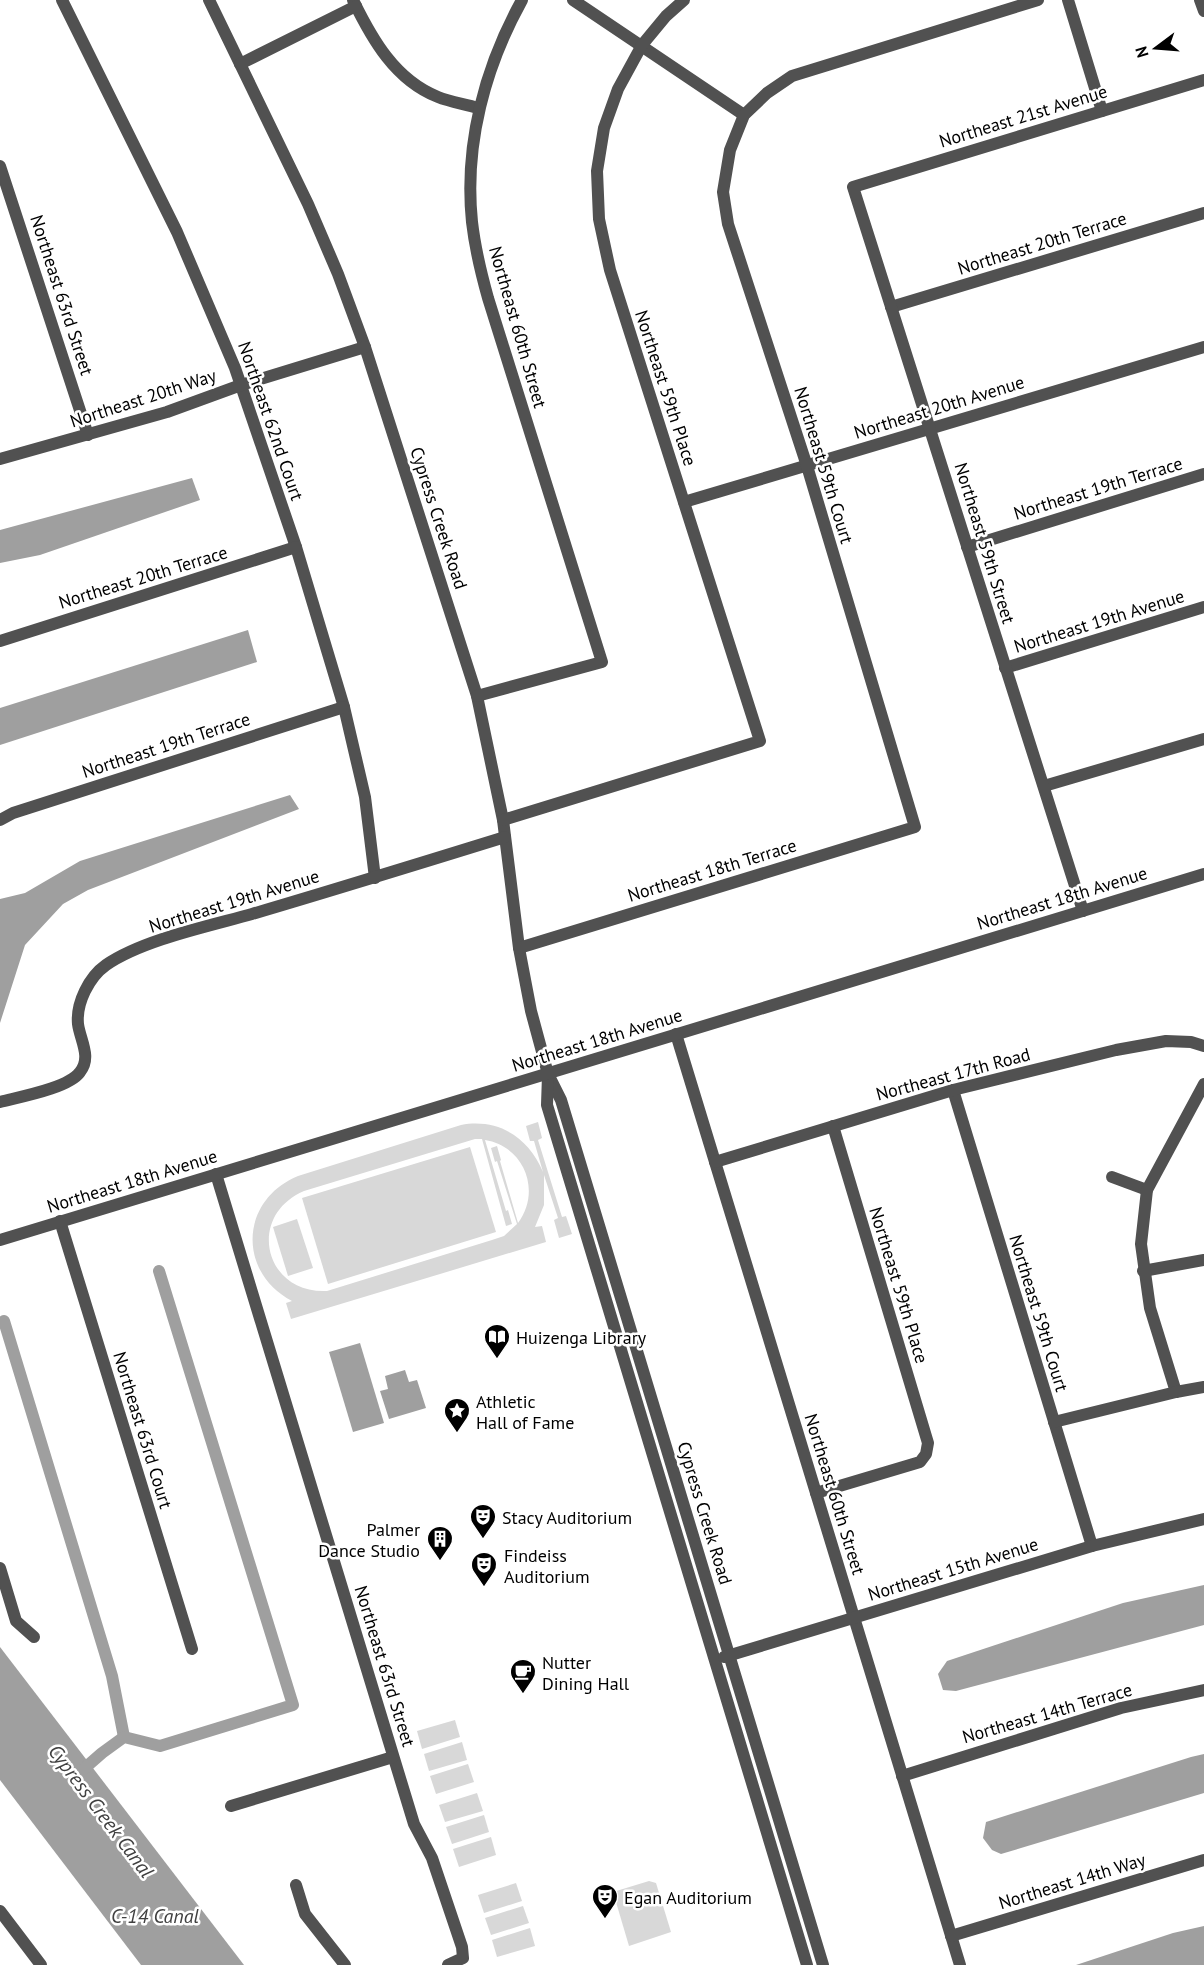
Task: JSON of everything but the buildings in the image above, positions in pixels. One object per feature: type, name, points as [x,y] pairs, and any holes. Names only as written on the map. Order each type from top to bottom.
[{"type":"street","name":"Northeast 62nd Court","points":[[62,0],[177,232],[212,309],[241,385],[296,547],[344,707],[365,797],[375,878]]},
{"type":"street","name":"Cypress Creek Road","points":[[208,0],[308,204],[338,274],[365,347],[477,696],[503,820],[519,948],[531,1011],[548,1074],[561,1100],[822,1965]]},
{"type":"street","name":"Northeast 60th Street","points":[[477,696],[602,662],[488,298],[478,261],[472,220],[472,147],[478,108],[503,39],[522,0]]},
{"type":"street","points":[[573,0],[744,115],[767,93],[792,76],[1038,0]]},
{"type":"street","name":"Northeast 59th Place","points":[[503,820],[760,741],[610,270],[599,219],[597,171],[604,128],[618,89],[642,45],[666,16],[684,0]]},
{"type":"street","points":[[1068,0],[1102,111]]},
{"type":"street","points":[[1200,0],[1204,11]]},
{"type":"street","points":[[240,64],[355,3],[385,57],[405,77],[438,97],[478,108]]},
{"type":"street","name":"Northeast 21st Avenue","points":[[853,187],[1204,80]]},
{"type":"street","name":"Northeast 59th Court","points":[[744,115],[730,150],[723,192],[728,224],[807,466],[915,827]]},
{"type":"street","name":"Northeast 63rd Street","points":[[0,166],[88,435]]},
{"type":"street","name":"Northeast 59th Street","points":[[853,187],[1083,911]]},
{"type":"street","name":"Northeast 20th Terrace","points":[[891,307],[1204,213]]},
{"type":"street","name":"Northeast 20th Way","points":[[0,459],[167,412],[241,385],[365,347]]},
{"type":"street","name":"Northeast 20th Avenue","points":[[684,502],[1204,347]]},
{"type":"street","name":"Northeast 19th Terrace","points":[[967,547],[1204,474]]},
{"type":"street","name":"Northeast 20th Terrace","points":[[0,641],[296,547]]},
{"type":"street","name":"Northeast 19th Avenue","points":[[1005,669],[1204,607]]},
{"type":"street","name":"Northeast 19th Terrace","points":[[0,820],[14,813],[344,707]]},
{"type":"street","points":[[1044,786],[1204,739]]},
{"type":"street","name":"Northeast 18th Terrace","points":[[519,948],[915,827]]},
{"type":"street","name":"Northeast 19th Avenue","points":[[0,1102],[64,1084],[80,1073],[85,1062],[85,1049],[78,1024],[80,1004],[93,978],[104,966],[122,955],[167,939],[505,837]]},
{"type":"street","name":"Northeast 18th Avenue","points":[[0,1240],[1204,874]]},
{"type":"street","name":"Northeast 60th Street","points":[[676,1034],[960,1965]]},
{"type":"street","name":"Northeast 17th Road","points":[[716,1162],[953,1090],[1116,1050],[1166,1041],[1191,1042],[1204,1046]]},
{"type":"street","name":"Cypress Creek Road","points":[[548,1074],[547,1105],[807,1965]]},
{"type":"street","points":[[1176,1392],[1150,1308],[1141,1244],[1147,1190],[1204,1084]]},
{"type":"street","name":"Northeast 59th Court","points":[[953,1090],[1092,1546]]},
{"type":"street","name":"Northeast 59th Place","points":[[816,1493],[920,1462],[926,1454],[928,1443],[833,1126]]},
{"type":"street","name":"Northeast 63rd Street","points":[[216,1174],[414,1824],[432,1858],[462,1947],[463,1958],[448,1965]]},
{"type":"street","points":[[1112,1177],[1147,1190]]},
{"type":"street","name":"Northeast 63rd Court","points":[[60,1221],[192,1649]]},
{"type":"street","points":[[1143,1271],[1204,1260]]},
{"type":"street","points":[[1054,1422],[1204,1387]]},
{"type":"street","name":"Northeast 15th Avenue","points":[[714,1660],[1092,1546],[1204,1520]]},
{"type":"street","points":[[0,1568],[16,1621],[34,1637]]},
{"type":"street","name":"Northeast 14th Terrace","points":[[902,1776],[1121,1708],[1204,1690]]},
{"type":"street","points":[[231,1806],[393,1757]]},
{"type":"street","name":"Northeast 14th Way","points":[[951,1936],[1204,1860]]},
{"type":"street","points":[[296,1885],[305,1914],[345,1965]]},
{"type":"street","points":[[0,1911],[41,1965]]},
{"type":"shaded area","points":[[538,1122],[542,1138],[538,1140],[562,1217],[566,1216],[572,1234],[559,1238],[554,1220],[558,1218],[544,1175],[544,1205],[535,1227],[542,1226],[546,1242],[291,1319],[286,1303],[292,1301],[274,1288],[262,1273],[254,1255],[253,1237],[256,1218],[265,1202],[279,1187],[298,1176],[461,1125],[475,1124],[500,1128],[521,1140],[530,1149],[543,1172],[534,1141],[530,1141],[526,1126]],"holes":[[[475,1139],[482,1139],[506,1226],[512,1224],[485,1140],[499,1144],[519,1160],[528,1184],[525,1210],[518,1223],[497,1146],[491,1148],[517,1224],[504,1236],[327,1291],[306,1289],[289,1280],[277,1267],[270,1252],[269,1234],[274,1218],[286,1203],[304,1191]]]},
{"type":"shaded area","points":[[470,1147],[496,1232],[328,1284],[302,1198]]},
{"type":"shaded area","points":[[297,1219],[313,1268],[288,1276],[273,1227]]},
{"type":"shaded area","points":[[455,1720],[460,1737],[422,1749],[417,1731]]},
{"type":"shaded area","points":[[462,1742],[467,1760],[429,1771],[424,1754]]},
{"type":"shaded area","points":[[468,1764],[474,1782],[436,1794],[430,1776]]},
{"type":"shaded area","points":[[477,1793],[483,1811],[445,1822],[439,1805]]},
{"type":"shaded area","points":[[484,1815],[489,1832],[452,1844],[446,1827]]},
{"type":"shaded area","points":[[491,1837],[496,1855],[459,1867],[453,1849]]},
{"type":"shaded area","points":[[649,1881],[656,1883],[671,1932],[629,1946],[613,1892]]},
{"type":"shaded area","points":[[516,1883],[522,1901],[484,1913],[478,1895]]},
{"type":"shaded area","points":[[523,1906],[529,1923],[491,1935],[485,1918]]},
{"type":"shaded area","points":[[530,1928],[535,1946],[497,1957],[492,1940]]},
{"type":"water","points":[[192,478],[200,500],[40,555],[0,563],[0,530]]},
{"type":"water","points":[[248,630],[257,662],[0,745],[0,708]]},
{"type":"water","points":[[290,795],[299,809],[88,890],[63,904],[25,945],[0,1023],[0,899],[25,893],[80,861]]},
{"type":"water","points":[[360,1343],[384,1423],[353,1432],[329,1352]]},
{"type":"water","points":[[405,1370],[409,1382],[417,1380],[426,1408],[389,1419],[380,1391],[388,1389],[385,1376]]},
{"type":"water","points":[[1204,1585],[1204,1625],[956,1691],[943,1690],[938,1674],[947,1661],[1123,1603]]},
{"type":"water","name":"C-14 Canal","points":[[0,1647],[244,1965],[141,1965],[0,1780]]},
{"type":"water","points":[[1204,1754],[1204,1793],[1001,1854],[992,1850],[983,1838],[986,1822]]},
{"type":"water","points":[[1204,1926],[1204,1965],[1076,1965],[1173,1933]]},
{"type":"waterway","name":"Cypress Creek Canal","points":[[78,1774],[124,1737],[160,1746],[293,1705],[159,1271]]},
{"type":"waterway","points":[[4,1321],[112,1676],[124,1737]]},
{"type":"place","name":"Huizenga Library","points":[[497,1360]]},
{"type":"place","name":"Athletic Hall of Fame","points":[[457,1434]]},
{"type":"place","name":"Stacy Auditorium","points":[[483,1540]]},
{"type":"place","name":"Palmer Dance Studio","points":[[440,1562]]},
{"type":"place","name":"Findeiss Auditorium","points":[[484,1588]]},
{"type":"place","name":"Nutter Dining Hall","points":[[523,1695]]},
{"type":"place","name":"Egan Auditorium","points":[[605,1920]]}]
